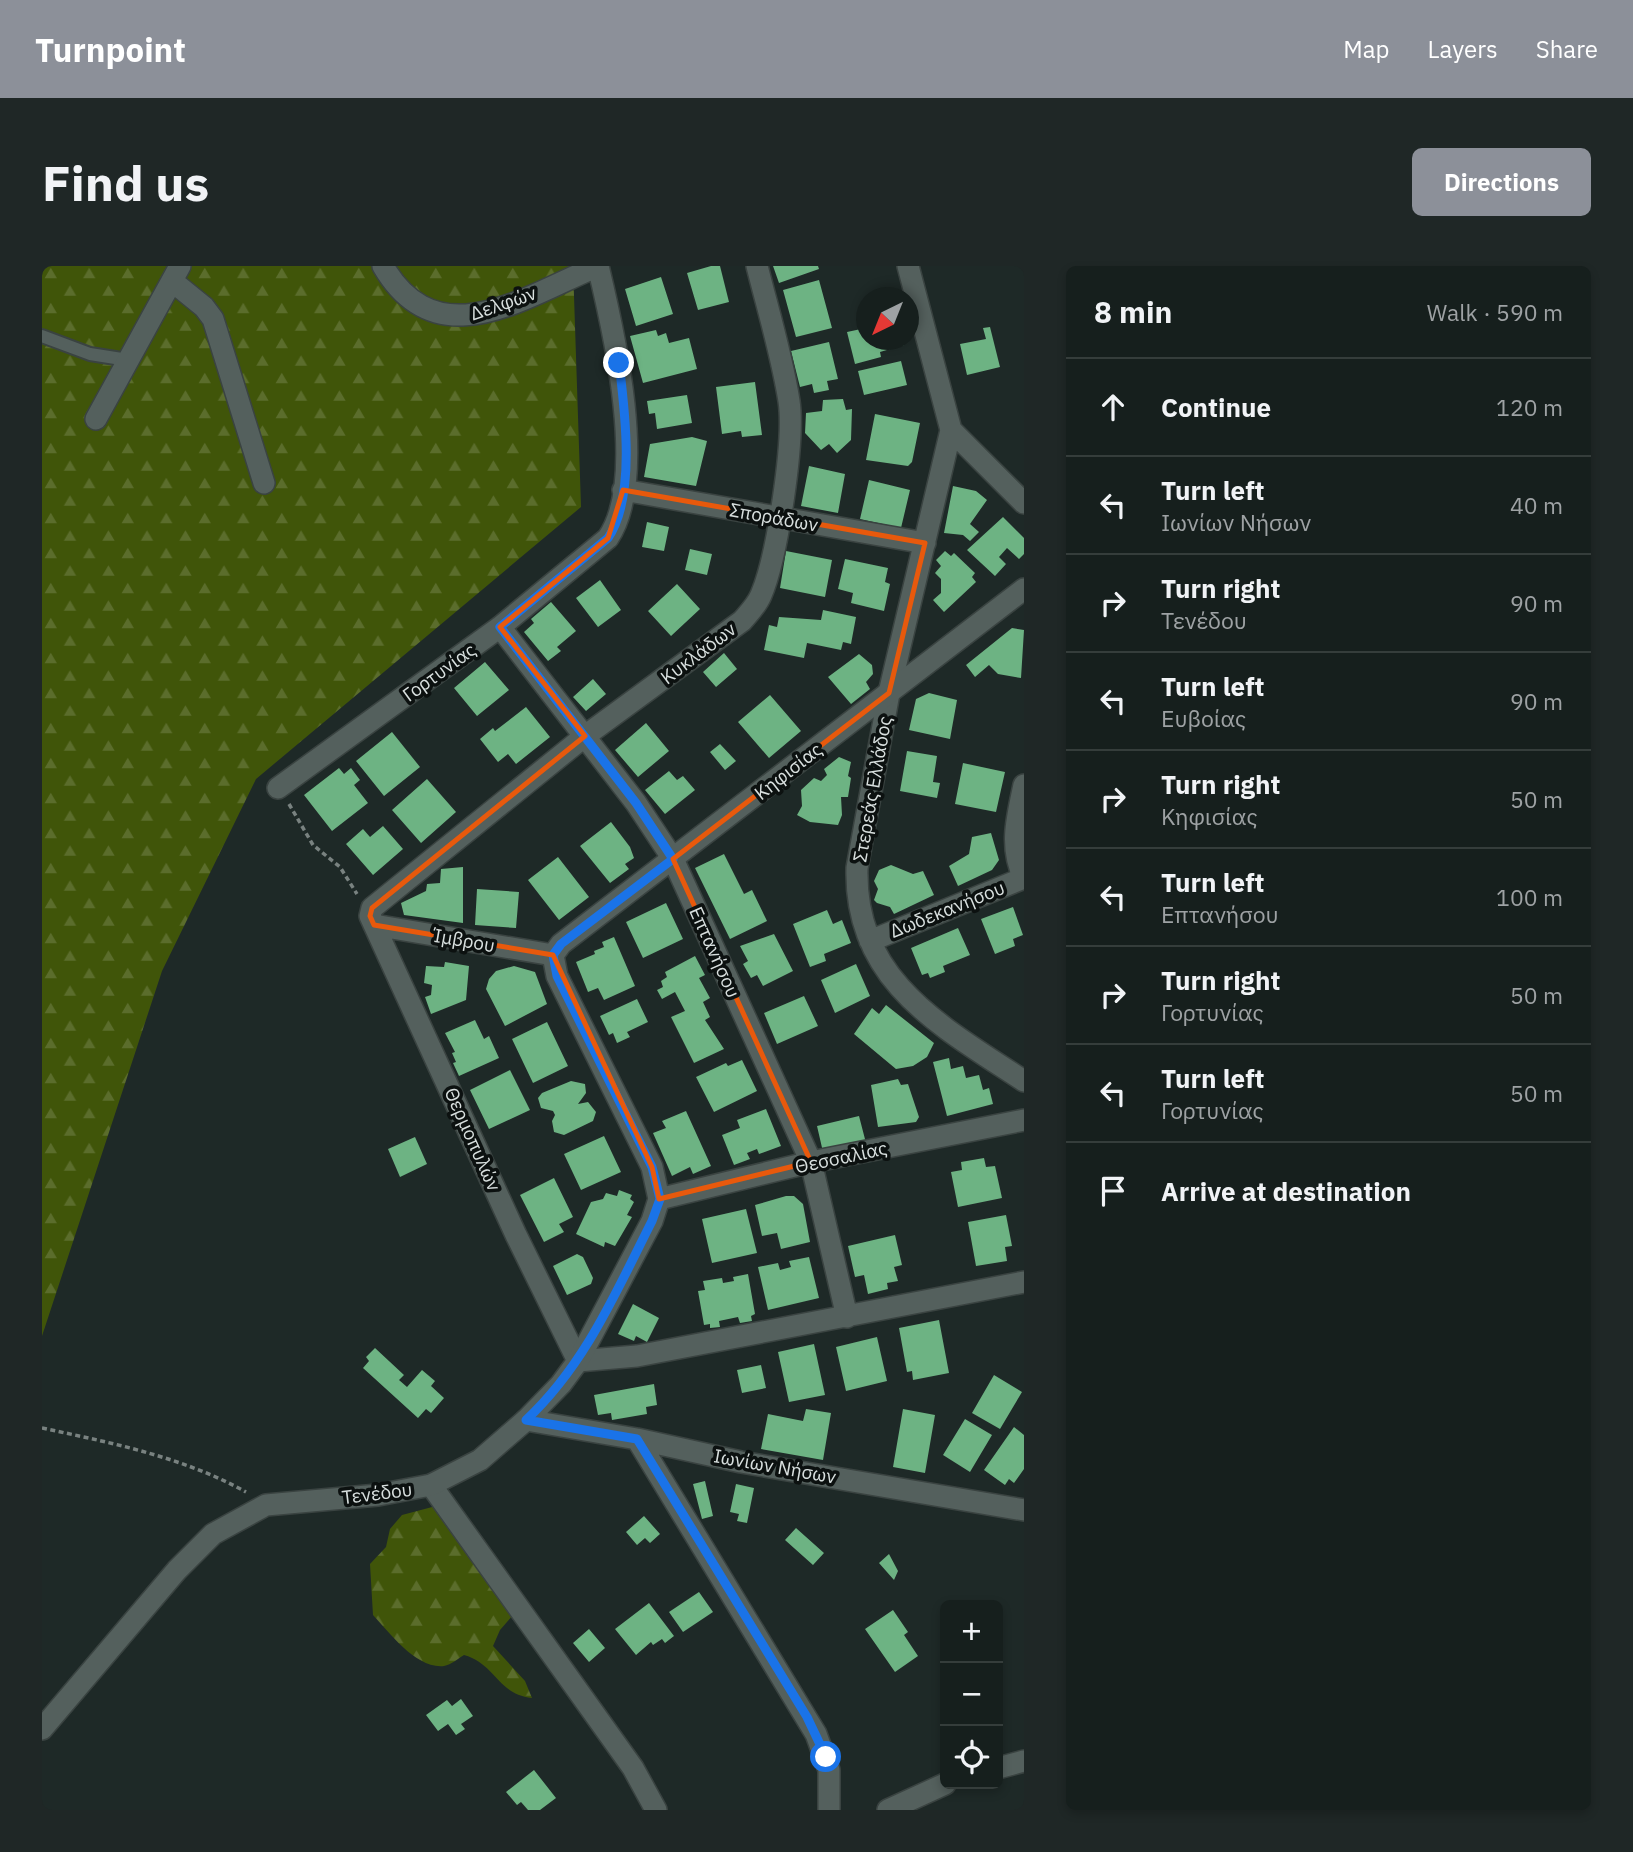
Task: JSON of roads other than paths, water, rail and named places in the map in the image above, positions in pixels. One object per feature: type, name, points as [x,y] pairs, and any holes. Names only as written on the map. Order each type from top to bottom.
[{"type":"street","name":"Δελφών","points":[[383,266],[393,283],[412,302],[433,313],[461,317],[492,311],[598,266]]},
{"type":"street","name":"Γορτυνίας","points":[[278,788],[500,627],[608,538],[616,526],[623,489],[625,411],[612,326],[598,266]]},
{"type":"street","name":"Κυκλάδων","points":[[372,916],[585,736],[742,621],[761,595],[779,518],[791,431],[790,410],[757,266]]},
{"type":"street","points":[[908,266],[951,430],[1024,503]]},
{"type":"street","points":[[96,419],[176,274],[213,320],[264,483]]},
{"type":"street","name":"Στερεάς Ελλάδος","points":[[951,430],[889,693],[857,868],[859,908],[883,968],[920,1009],[1024,1081]]},
{"type":"street","name":"Σποράδων","points":[[623,489],[925,543]]},
{"type":"street","name":"Κηφισίας","points":[[553,955],[561,944],[1024,589]]},
{"type":"street","name":"Επτανήσου","points":[[500,627],[650,822],[673,859],[811,1162],[847,1317]]},
{"type":"street","points":[[1024,785],[1014,833],[1017,862],[1024,878]]},
{"type":"street","name":"Δωδεκανήσου","points":[[870,941],[1024,878]]},
{"type":"street","name":"Ίμβρου","points":[[372,916],[553,955]]},
{"type":"street","name":"Θερμοπυλών","points":[[372,916],[516,1236],[578,1361]]},
{"type":"street","points":[[553,955],[557,976],[652,1167],[660,1199]]},
{"type":"street","name":"Θεσσαλίας","points":[[660,1199],[811,1162],[1024,1120]]},
{"type":"street","name":"Τενέδου","points":[[42,1729],[195,1551],[213,1534],[266,1504],[378,1495],[431,1485],[458,1474],[480,1460],[554,1392],[578,1361],[652,1221],[660,1199]]},
{"type":"street","points":[[578,1361],[637,1356],[1024,1282]]},
{"type":"street","name":"Ιωνίων Νήσων","points":[[526,1420],[637,1439],[741,1462],[1024,1510]]},
{"type":"street","points":[[637,1439],[816,1734],[829,1770],[829,1810]]},
{"type":"street","points":[[431,1485],[633,1768],[656,1810]]},
{"type":"street","points":[[1003,1767],[1024,1761]]},
{"type":"street","points":[[888,1810],[940,1786]]},
{"type":"lane","points":[[42,335],[90,354],[128,360]]}]
